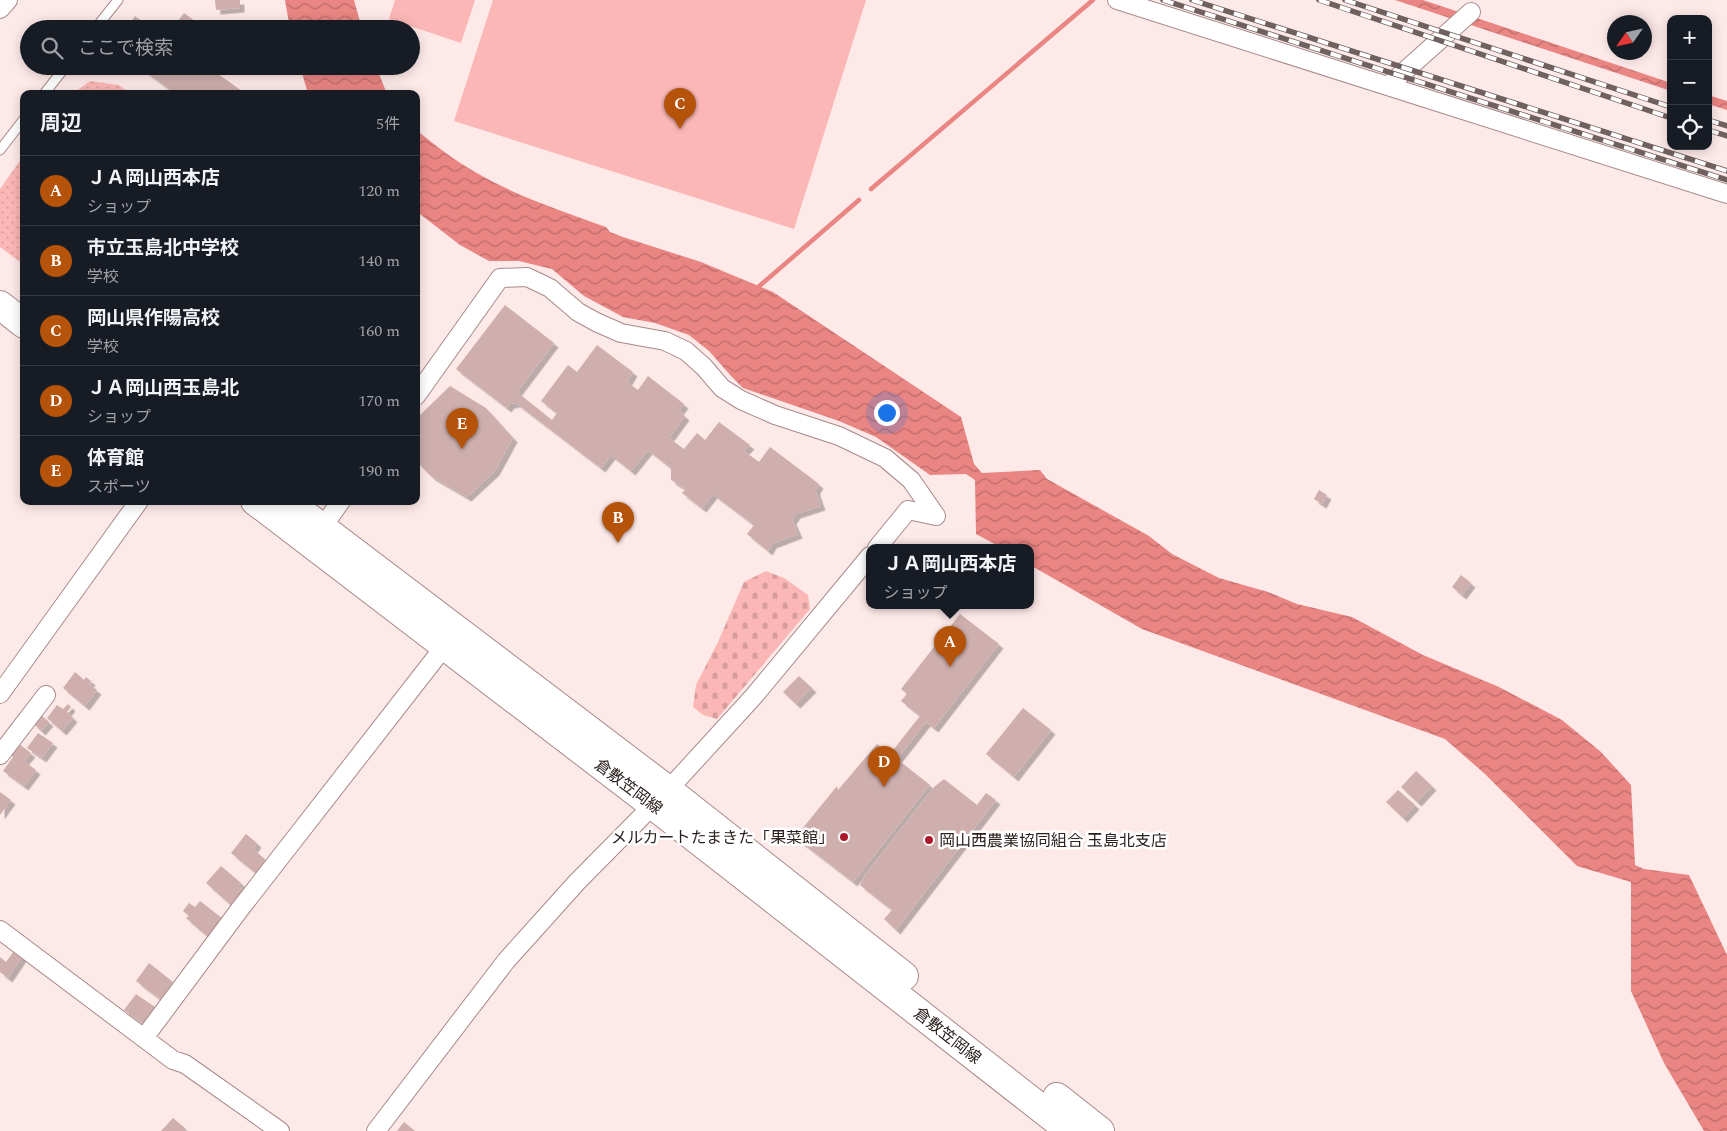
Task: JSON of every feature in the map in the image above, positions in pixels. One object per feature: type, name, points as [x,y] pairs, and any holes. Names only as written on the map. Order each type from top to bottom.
[{"type":"main road","points":[[0,284],[20,299]]},
{"type":"main road","points":[[0,305],[20,321]]},
{"type":"main road","name":"倉敷笠岡線","points":[[262,505],[314,534],[1100,1131]]},
{"type":"main road","name":"倉敷笠岡線","points":[[290,505],[314,534]]},
{"type":"main road","name":"倉敷笠岡線","points":[[660,798],[1070,1131]]},
{"type":"street","points":[[0,9],[8,0]]},
{"type":"street","points":[[1117,0],[1727,194]]},
{"type":"street","points":[[1388,86],[1466,16]]},
{"type":"street","points":[[420,390],[500,278],[527,277],[550,288],[578,312],[596,322],[621,333],[664,341],[686,351],[704,367],[722,388],[740,400],[775,415],[839,436],[885,458],[911,480],[936,516],[908,510],[880,544]]},
{"type":"street","points":[[0,694],[136,505]]},
{"type":"street","points":[[314,534],[338,505]]},
{"type":"street","points":[[376,1131],[506,961],[754,696],[866,561]]},
{"type":"street","points":[[144,1038],[240,909],[451,639]]},
{"type":"street","points":[[0,755],[46,695]]},
{"type":"street","points":[[0,930],[173,1060],[186,1064],[280,1131]]},
{"type":"lane","points":[[102,20],[118,0]]},
{"type":"lane","points":[[47,90],[59,75]]},
{"type":"lane","points":[[0,150],[20,125]]},
{"type":"green space","points":[[395,0],[475,0],[461,43],[420,29],[420,20],[389,19]]},
{"type":"green space","points":[[493,0],[866,0],[794,229],[454,121]]},
{"type":"green space","points":[[90,81],[119,85],[126,90],[78,90]]},
{"type":"green space","points":[[20,161],[20,262],[0,247],[0,189]]},
{"type":"green space","points":[[766,571],[784,578],[808,595],[810,609],[717,719],[703,715],[693,707],[696,685],[718,642],[744,582]]},
{"type":"water","points":[[285,0],[354,0],[360,20],[288,20]]},
{"type":"water","points":[[1395,0],[1423,0],[1667,82],[1667,90]]},
{"type":"water","points":[[303,75],[380,75],[385,90],[307,90]]},
{"type":"water","points":[[1712,96],[1727,101],[1727,110],[1712,105]]},
{"type":"water","points":[[420,133],[437,147],[491,181],[539,202],[606,227],[610,232],[701,262],[773,292],[961,417],[974,464],[982,473],[1040,470],[1047,479],[1149,536],[1172,554],[1219,578],[1268,592],[1297,604],[1352,617],[1423,655],[1499,687],[1562,720],[1601,752],[1631,785],[1635,865],[1644,869],[1689,875],[1727,955],[1727,1131],[1704,1131],[1664,1063],[1631,991],[1631,882],[1577,866],[1485,774],[1445,739],[1142,629],[1034,567],[1034,544],[995,544],[976,534],[975,480],[966,474],[930,475],[876,437],[839,421],[743,388],[709,351],[689,335],[655,323],[623,317],[584,296],[552,269],[519,261],[489,261],[460,245],[420,214]]},
{"type":"building","points":[[215,0],[240,0],[240,8],[216,10]]},
{"type":"building","points":[[184,13],[194,20],[179,20]]},
{"type":"building","points":[[135,16],[141,20],[132,20]]},
{"type":"building","points":[[150,75],[220,75],[240,90],[171,90]]},
{"type":"building","points":[[505,305],[554,343],[517,392],[552,420],[557,413],[541,401],[568,365],[577,372],[597,345],[633,372],[627,382],[638,390],[648,376],[684,404],[679,411],[685,416],[669,438],[684,449],[697,433],[705,440],[719,422],[750,445],[744,451],[759,462],[770,447],[819,484],[816,492],[821,506],[796,514],[792,520],[798,534],[772,544],[768,551],[747,534],[754,525],[713,494],[702,508],[682,493],[686,489],[671,480],[671,468],[648,450],[631,471],[611,455],[601,468],[516,403],[510,404],[507,408],[456,369]]},
{"type":"building","points":[[450,386],[486,408],[513,438],[495,471],[467,497],[431,476],[420,465],[420,415]]},
{"type":"building","points":[[1319,490],[1327,495],[1322,504],[1314,499]]},
{"type":"building","points":[[1461,575],[1471,583],[1462,595],[1452,587]]},
{"type":"building","points":[[960,614],[999,644],[934,728],[926,722],[897,759],[930,785],[853,882],[797,839],[798,834],[837,786],[838,790],[877,744],[890,754],[920,716],[901,701],[907,694],[901,689]]},
{"type":"building","points":[[75,672],[84,680],[86,677],[91,681],[89,684],[97,690],[85,706],[63,688]]},
{"type":"building","points":[[799,676],[812,688],[796,704],[783,692]]},
{"type":"building","points":[[68,704],[71,707],[67,712],[73,718],[62,731],[47,718],[57,705],[63,709]]},
{"type":"building","points":[[1023,708],[1051,730],[1014,777],[986,754]]},
{"type":"building","points":[[41,715],[49,722],[41,731],[33,723]]},
{"type":"building","points":[[38,733],[53,743],[42,758],[27,748]]},
{"type":"building","points":[[19,744],[31,753],[24,761],[36,770],[24,786],[3,771]]},
{"type":"building","points":[[1416,771],[1432,786],[1417,802],[1401,787]]},
{"type":"building","name":"岡山西農業協同組合 玉島北支店","points":[[944,779],[977,805],[986,793],[996,800],[896,930],[884,919],[892,910],[860,885],[865,875],[934,787]]},
{"type":"building","points":[[1398,790],[1415,805],[1403,818],[1386,802]]},
{"type":"building","points":[[0,792],[11,800],[0,815]]},
{"type":"building","points":[[246,834],[257,843],[253,849],[267,861],[257,874],[231,853]]},
{"type":"building","points":[[221,866],[241,883],[238,886],[244,891],[232,906],[206,883]]},
{"type":"building","points":[[200,901],[223,919],[208,937],[186,918],[189,916],[183,911],[189,903],[195,907]]},
{"type":"building","points":[[14,951],[22,957],[8,978],[0,972],[0,957],[6,962]]},
{"type":"building","points":[[149,963],[173,982],[160,999],[136,981]]},
{"type":"building","points":[[136,994],[158,1009],[146,1025],[124,1010]]},
{"type":"building","points":[[173,1118],[186,1129],[184,1131],[161,1131]]},
{"type":"building","points":[[404,1122],[415,1131],[397,1131]]},
{"type":"waterway","points":[[871,189],[1093,0]]},
{"type":"waterway","points":[[756,289],[859,200]]},
{"type":"railway","points":[[1163,0],[1727,180]]},
{"type":"railway","points":[[1192,0],[1727,171]]},
{"type":"railway","points":[[1319,0],[1667,117]]},
{"type":"railway","points":[[1345,0],[1667,106]]},
{"type":"railway","points":[[1712,121],[1727,126]]},
{"type":"railway","points":[[1712,131],[1727,136]]},
{"type":"place","name":"岡山県作陽高校","points":[[680,129]]},
{"type":"place","name":"体育館","points":[[462,449]]},
{"type":"place","name":"市立玉島北中学校","points":[[618,543]]},
{"type":"place","name":"ＪＡ岡山西本店","points":[[950,667]]},
{"type":"place","name":"ＪＡ岡山西玉島北","points":[[884,787]]},
{"type":"place","name":"メルカートたまきた「果菜館」","points":[[844,837]]},
{"type":"place","name":"岡山西農業協同組合 玉島北支店","points":[[929,840]]}]
